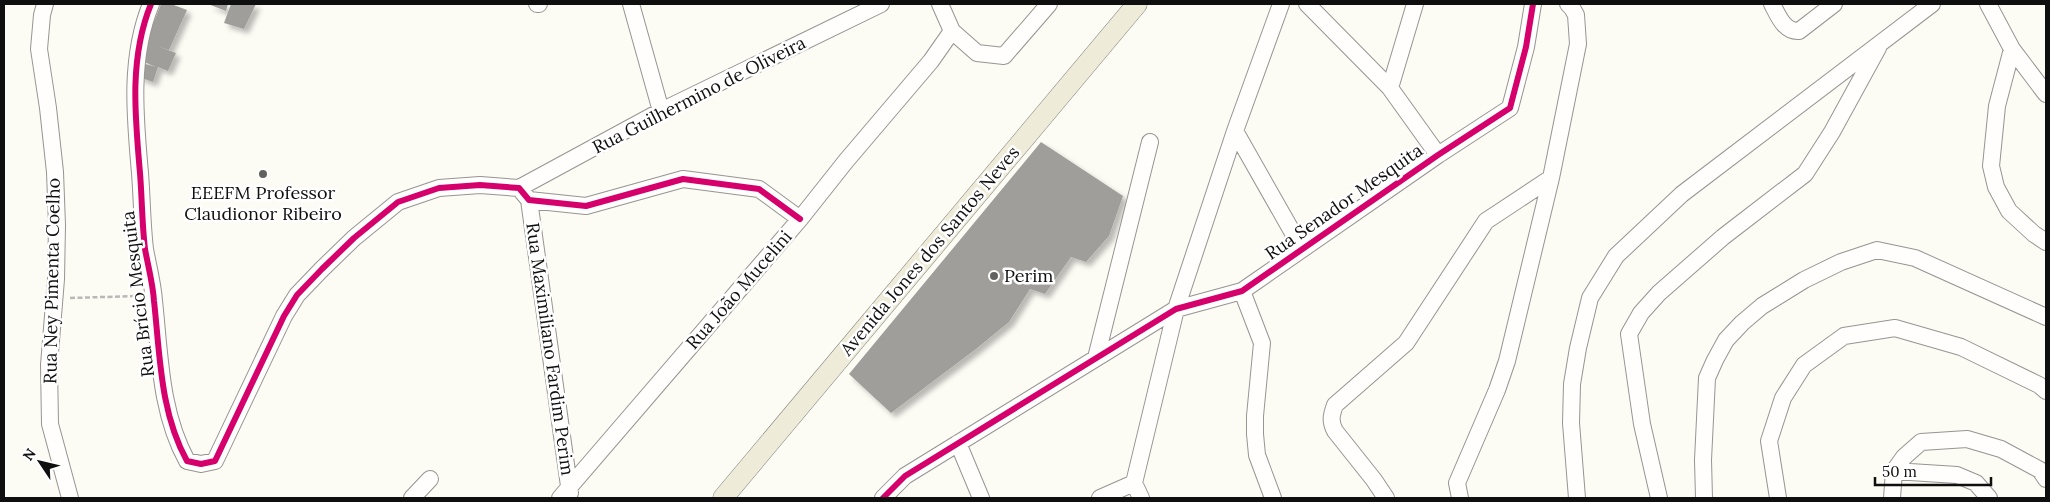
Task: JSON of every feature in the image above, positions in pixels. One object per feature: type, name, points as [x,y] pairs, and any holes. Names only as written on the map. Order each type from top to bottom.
[{"type":"main road","name":"Avenida Jones dos Santos Neves","points":[[723,498],[1137,4]]},
{"type":"street","name":"Rua Ney Pimenta Coelho","points":[[45,4],[38,49],[48,108],[55,172],[57,225],[49,365],[50,424],[70,498]]},
{"type":"street","name":"Rua Brício Mesquita","points":[[151,4],[138,46],[136,116],[145,248],[154,295],[168,413],[178,444],[187,460],[201,464],[214,461],[288,309],[297,295],[354,238],[398,202],[440,188],[480,185],[524,194]]},
{"type":"street","points":[[632,4],[661,111]]},
{"type":"street","name":"Rua Guilhermino de Oliveira","points":[[524,194],[661,111],[881,4]]},
{"type":"street","points":[[940,4],[952,31],[977,53],[1004,56],[1049,4]]},
{"type":"street","points":[[1141,498],[1134,483],[1176,309],[1234,131],[1281,4]]},
{"type":"street","points":[[1307,4],[1390,88],[1438,155]]},
{"type":"street","points":[[1390,88],[1415,4]]},
{"type":"street","name":"Rua Senador Mesquita","points":[[883,498],[905,476],[1176,309],[1242,291],[1438,155],[1510,108],[1526,47],[1534,4]]},
{"type":"street","points":[[1460,498],[1457,483],[1497,390],[1506,361],[1551,178],[1578,44],[1576,15],[1568,4]]},
{"type":"street","points":[[1772,4],[1786,28],[1793,31],[1799,31],[1834,4]]},
{"type":"street","points":[[1577,498],[1571,424],[1572,384],[1578,348],[1590,298],[1616,256],[1682,194],[1932,4]]},
{"type":"street","points":[[1988,4],[2012,49],[2046,94]]},
{"type":"street","name":"Rua João Mucelini","points":[[567,495],[800,219],[846,161],[931,61],[952,31]]},
{"type":"street","points":[[1659,498],[1642,424],[1629,334],[1641,313],[1659,293],[1723,237],[1805,174],[1832,132],[1881,42]]},
{"type":"street","points":[[2012,49],[1997,106],[1991,166],[1996,188],[2009,211],[2034,234],[2046,242]]},
{"type":"street","points":[[1234,131],[1302,249]]},
{"type":"street","points":[[1096,358],[1150,142]]},
{"type":"street","points":[[524,194],[586,206],[683,178],[759,189],[800,219]]},
{"type":"street","points":[[1386,498],[1335,431],[1331,422],[1331,415],[1335,405],[1406,343],[1486,220],[1551,178]]},
{"type":"street","name":"Rua Maximiliano Fardim Perim","points":[[524,194],[567,495]]},
{"type":"street","points":[[1704,498],[1703,460],[1707,378],[1715,360],[1726,340],[1742,323],[1762,306],[1804,280],[1841,262],[1877,250],[1915,258],[2046,317]]},
{"type":"street","points":[[1242,291],[1262,342],[1254,416],[1255,434],[1257,455],[1273,498]]},
{"type":"street","points":[[1778,498],[1769,441],[1783,398],[1804,364],[1844,336],[1895,328],[1961,347],[2039,385],[2046,391]]},
{"type":"street","points":[[1892,498],[1894,471],[1904,457],[1921,442],[1967,439],[2001,449],[2040,470],[2046,479]]},
{"type":"street","points":[[958,443],[981,498]]},
{"type":"street","points":[[1894,471],[1957,475],[1976,483],[1989,498]]},
{"type":"street","points":[[412,498],[430,478]]},
{"type":"street","points":[[1100,498],[1134,483]]},
{"type":"path","points":[[54,299],[154,295]]},
{"type":"building","points":[[161,4],[171,4],[187,10],[169,50],[157,46],[176,53],[168,71],[158,67],[153,82],[139,77],[142,63],[156,67],[142,61],[148,43],[146,42]]},
{"type":"building","points":[[208,4],[228,4],[226,11]]},
{"type":"building","points":[[231,4],[256,4],[244,29],[224,23]]},
{"type":"building","name":"Perim","points":[[1041,142],[1123,196],[1109,236],[1086,262],[1071,257],[1045,294],[1030,289],[1009,322],[891,413],[849,374]]},
{"type":"cycle path","points":[[151,4],[139,45],[135,87],[143,230],[153,288],[166,403],[171,423],[187,461],[201,464],[215,461],[284,316],[297,295],[354,238],[398,202],[439,188],[480,185],[519,188],[529,200],[586,206],[683,179],[759,189],[800,219]]},
{"type":"cycle path","points":[[883,498],[905,476],[1176,309],[1242,291],[1438,155],[1510,108],[1526,47],[1533,4]]},
{"type":"place","name":"EEEFM Professor Claudionor Ribeiro","points":[[263,174]]},
{"type":"place","name":"Perim","points":[[994,276]]}]
